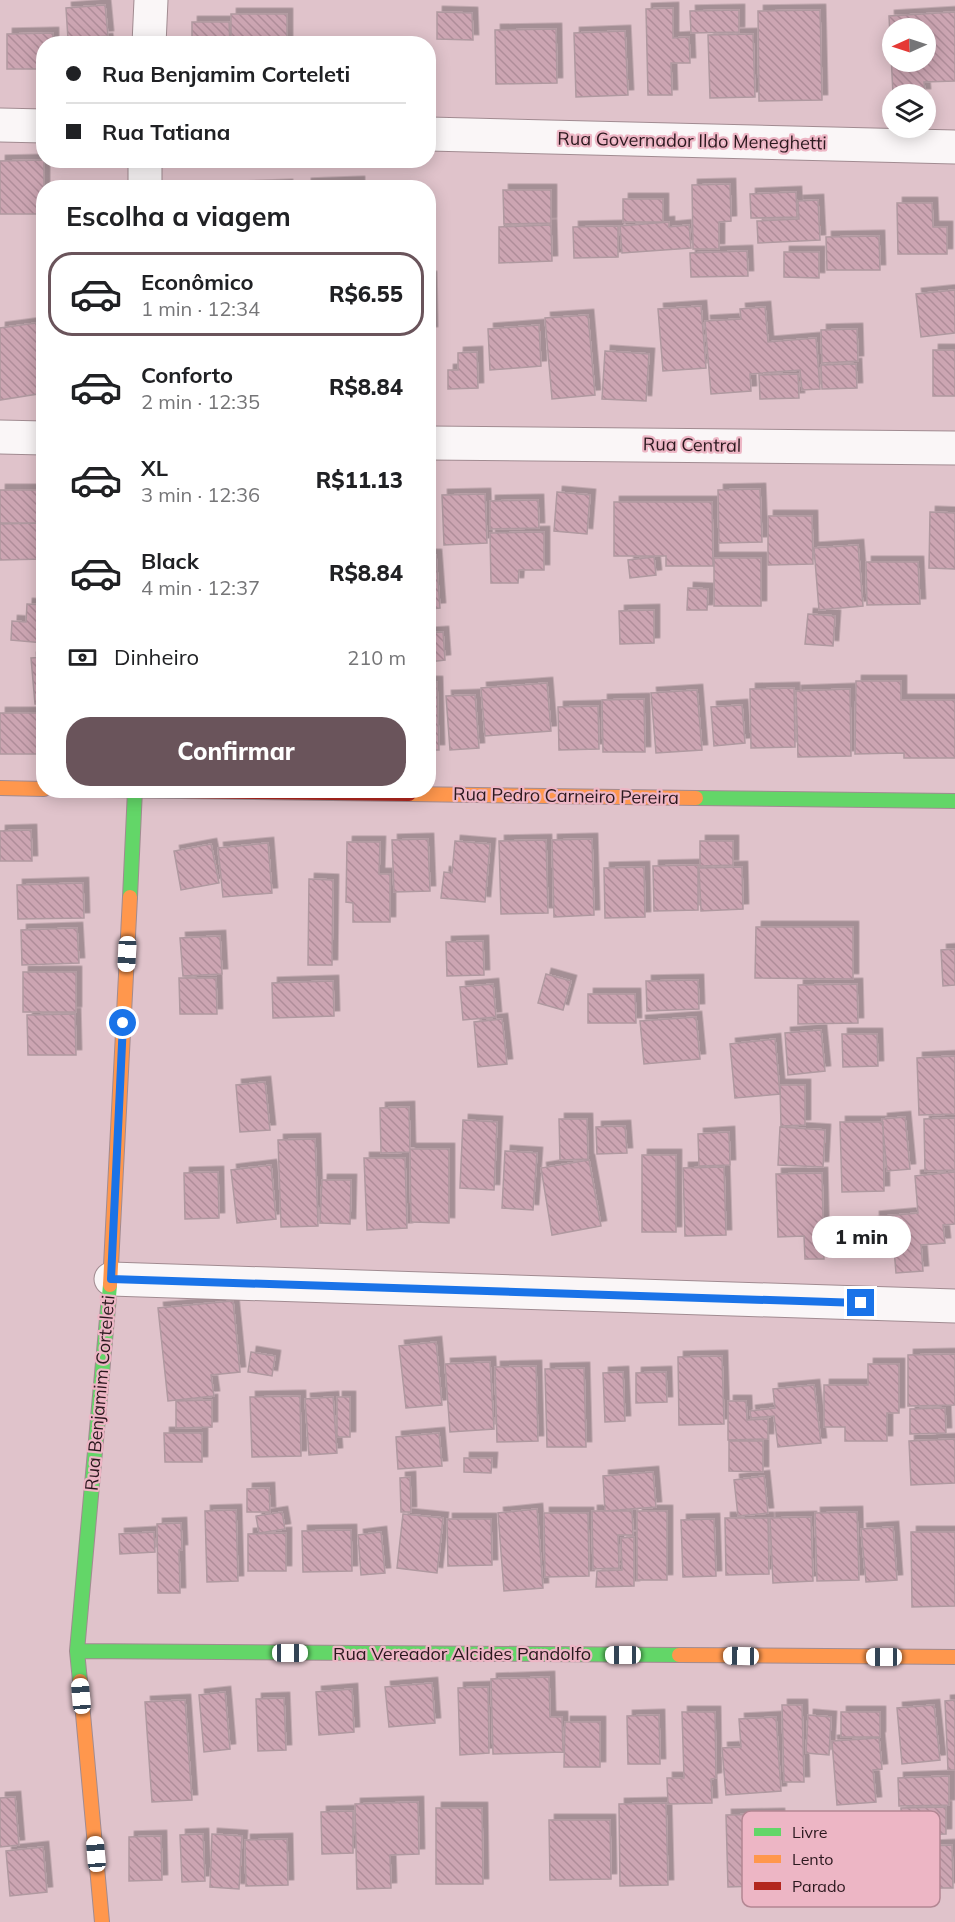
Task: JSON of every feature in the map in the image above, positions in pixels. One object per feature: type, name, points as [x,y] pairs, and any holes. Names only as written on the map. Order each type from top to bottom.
[{"type":"street","points":[[149,36],[151,0]]},
{"type":"street","points":[[0,125],[36,126]]},
{"type":"street","name":"Rua Governador Ildo Meneghetti","points":[[436,134],[955,147]]},
{"type":"street","points":[[0,437],[36,438]]},
{"type":"street","name":"Rua Central","points":[[436,443],[955,448]]},
{"type":"street","points":[[0,788],[36,789]]},
{"type":"street","name":"Rua Pedro Carneiro Pereira","points":[[436,795],[955,801]]},
{"type":"street","name":"Rua Benjamim Corteleti","points":[[102,1922],[77,1651],[111,1279],[135,798]]},
{"type":"street","points":[[111,1279],[955,1306]]},
{"type":"street","name":"Rua Vereador Alcides Pandolfo","points":[[77,1651],[955,1657]]},
{"type":"building","points":[[105,5],[108,36],[68,36],[66,8]]},
{"type":"building","points":[[673,8],[673,38],[689,37],[690,63],[671,63],[672,95],[648,95],[646,9]]},
{"type":"building","points":[[739,10],[739,32],[691,33],[690,11]]},
{"type":"building","points":[[820,10],[822,100],[759,101],[758,11]]},
{"type":"building","points":[[437,12],[472,13],[473,40],[437,39]]},
{"type":"building","points":[[955,12],[955,81],[892,84],[892,72],[936,72],[936,18],[889,18],[889,16]]},
{"type":"building","points":[[231,14],[287,14],[287,36],[231,36]]},
{"type":"building","points":[[192,22],[229,22],[230,36],[192,36]]},
{"type":"building","points":[[556,29],[557,83],[496,84],[495,30]]},
{"type":"building","points":[[625,31],[628,95],[576,97],[574,33]]},
{"type":"building","points":[[53,33],[53,36],[36,36],[36,69],[7,69],[7,34]]},
{"type":"building","points":[[753,34],[755,97],[710,98],[708,35]]},
{"type":"building","points":[[36,160],[36,168],[44,168],[44,180],[36,180],[36,214],[0,214],[0,161]]},
{"type":"building","points":[[730,184],[731,221],[719,222],[719,249],[693,249],[692,185]]},
{"type":"building","points":[[503,190],[551,190],[551,223],[504,224]]},
{"type":"building","points":[[796,192],[797,217],[751,218],[750,194]]},
{"type":"building","points":[[623,199],[663,199],[663,222],[623,222]]},
{"type":"building","points":[[818,200],[820,240],[758,243],[757,221],[799,219],[798,201]]},
{"type":"building","points":[[897,203],[932,203],[933,227],[947,227],[947,254],[898,254]]},
{"type":"building","points":[[669,222],[669,227],[689,225],[691,248],[622,253],[620,226]]},
{"type":"building","points":[[551,225],[552,261],[499,263],[499,227]]},
{"type":"building","points":[[618,226],[618,257],[574,258],[573,227]]},
{"type":"building","points":[[879,236],[880,270],[827,270],[826,237]]},
{"type":"building","points":[[747,251],[748,276],[691,277],[690,253]]},
{"type":"building","points":[[784,252],[819,252],[819,278],[784,277]]},
{"type":"building","points":[[955,290],[955,333],[921,337],[916,294]]},
{"type":"building","points":[[701,306],[706,368],[663,371],[658,309]]},
{"type":"building","points":[[765,307],[768,342],[816,338],[820,389],[802,390],[800,370],[750,374],[751,391],[711,394],[705,321],[741,319],[740,309]]},
{"type":"building","points":[[588,315],[595,395],[552,399],[545,318]]},
{"type":"building","points":[[36,323],[36,394],[0,400],[0,328]]},
{"type":"building","points":[[539,325],[541,366],[490,370],[488,329]]},
{"type":"building","points":[[857,329],[858,361],[822,363],[821,330]]},
{"type":"building","points":[[933,350],[955,350],[955,396],[933,396]]},
{"type":"building","points":[[605,351],[649,354],[646,401],[602,399]]},
{"type":"building","points":[[477,352],[478,388],[448,389],[448,370],[458,370],[458,353]]},
{"type":"building","points":[[856,364],[857,388],[822,389],[821,365]]},
{"type":"building","points":[[798,374],[799,398],[760,399],[759,375]]},
{"type":"building","points":[[760,489],[762,542],[719,543],[718,490]]},
{"type":"building","points":[[0,490],[36,490],[36,523],[0,523]]},
{"type":"building","points":[[557,492],[590,495],[587,534],[554,531]]},
{"type":"building","points":[[485,494],[487,543],[444,545],[442,495]]},
{"type":"building","points":[[538,500],[539,528],[490,529],[490,501]]},
{"type":"building","points":[[614,502],[712,502],[713,566],[666,566],[666,556],[614,556]]},
{"type":"building","points":[[930,512],[955,513],[955,569],[929,568]]},
{"type":"building","points":[[768,516],[812,516],[813,564],[768,565]]},
{"type":"building","points":[[36,523],[36,559],[0,560],[0,524]]},
{"type":"building","points":[[544,532],[544,570],[519,570],[518,583],[491,583],[490,533]]},
{"type":"building","points":[[858,545],[863,606],[819,610],[814,548]]},
{"type":"building","points":[[436,555],[440,608],[436,608]]},
{"type":"building","points":[[654,557],[656,575],[630,578],[628,560]]},
{"type":"building","points":[[714,558],[761,558],[761,606],[714,606]]},
{"type":"building","points":[[866,562],[918,562],[920,604],[867,605]]},
{"type":"building","points":[[688,588],[708,589],[707,610],[687,610]]},
{"type":"building","points":[[27,604],[36,605],[36,642],[11,640],[12,621],[26,622]]},
{"type":"building","points":[[654,610],[654,643],[620,644],[619,611]]},
{"type":"building","points":[[808,614],[835,616],[833,646],[805,644]]},
{"type":"building","points":[[436,632],[443,632],[445,660],[436,661]]},
{"type":"building","points":[[31,658],[36,658],[36,704],[35,704]]},
{"type":"building","points":[[856,681],[901,681],[901,700],[955,700],[955,758],[904,758],[904,753],[855,754]]},
{"type":"building","points":[[436,682],[437,682],[439,750],[436,750]]},
{"type":"building","points":[[547,683],[551,731],[485,736],[481,688]]},
{"type":"building","points":[[794,688],[795,747],[751,748],[750,689]]},
{"type":"building","points":[[850,689],[851,756],[798,757],[796,691]]},
{"type":"building","points":[[697,690],[702,750],[656,753],[651,693]]},
{"type":"building","points":[[475,695],[479,748],[450,750],[446,696]]},
{"type":"building","points":[[644,699],[645,752],[603,752],[602,700]]},
{"type":"building","points":[[742,705],[745,743],[714,746],[711,707]]},
{"type":"building","points":[[598,706],[599,749],[559,750],[558,707]]},
{"type":"building","points":[[0,713],[36,713],[36,754],[0,754]]},
{"type":"building","points":[[31,830],[32,861],[0,861],[0,831]]},
{"type":"building","points":[[428,839],[430,891],[394,892],[392,840]]},
{"type":"building","points":[[592,839],[594,915],[554,917],[552,840]]},
{"type":"building","points":[[546,840],[548,913],[501,914],[499,841]]},
{"type":"building","points":[[455,841],[490,844],[485,902],[441,898],[444,872],[452,873]]},
{"type":"building","points":[[700,841],[733,841],[733,865],[700,866]]},
{"type":"building","points":[[347,842],[380,842],[379,874],[390,874],[390,922],[353,922],[353,903],[346,902]]},
{"type":"building","points":[[268,843],[272,893],[223,897],[218,848]]},
{"type":"building","points":[[211,844],[219,883],[181,890],[174,851]]},
{"type":"building","points":[[698,865],[698,910],[654,911],[653,866]]},
{"type":"building","points":[[644,867],[645,917],[605,918],[604,868]]},
{"type":"building","points":[[742,867],[743,909],[701,911],[699,868]]},
{"type":"building","points":[[309,879],[333,880],[332,965],[308,965]]},
{"type":"building","points":[[83,883],[84,918],[18,919],[17,885]]},
{"type":"building","points":[[756,927],[853,927],[853,979],[755,978]]},
{"type":"building","points":[[77,928],[79,963],[22,965],[21,930]]},
{"type":"building","points":[[220,936],[222,974],[183,976],[180,938]]},
{"type":"building","points":[[483,941],[484,975],[447,976],[446,942]]},
{"type":"building","points":[[955,949],[955,985],[943,986],[941,950]]},
{"type":"building","points":[[23,972],[76,972],[76,1012],[23,1012]]},
{"type":"building","points":[[546,974],[571,981],[563,1010],[538,1003]]},
{"type":"building","points":[[179,978],[216,978],[217,1014],[180,1014]]},
{"type":"building","points":[[698,980],[699,1009],[647,1011],[646,981]]},
{"type":"building","points":[[333,981],[334,1016],[273,1018],[272,983]]},
{"type":"building","points":[[493,984],[496,1017],[463,1020],[460,987]]},
{"type":"building","points":[[857,984],[858,1023],[798,1024],[798,985]]},
{"type":"building","points":[[588,994],[635,994],[636,1023],[588,1023]]},
{"type":"building","points":[[75,1014],[76,1055],[28,1055],[27,1015]]},
{"type":"building","points":[[696,1017],[700,1059],[644,1064],[640,1021]]},
{"type":"building","points":[[502,1019],[507,1064],[478,1067],[474,1022]]},
{"type":"building","points":[[821,1030],[825,1071],[788,1075],[785,1033]]},
{"type":"building","points":[[842,1034],[877,1034],[878,1066],[843,1067]]},
{"type":"building","points":[[775,1039],[780,1094],[735,1098],[730,1044]]},
{"type":"building","points":[[955,1056],[955,1114],[919,1115],[917,1058]]},
{"type":"building","points":[[265,1082],[270,1130],[240,1132],[236,1085]]},
{"type":"building","points":[[780,1085],[805,1085],[805,1125],[781,1126]]},
{"type":"building","points":[[409,1107],[410,1152],[381,1153],[380,1108]]},
{"type":"building","points":[[905,1117],[910,1169],[887,1171],[882,1119]]},
{"type":"building","points":[[955,1118],[955,1170],[925,1171],[924,1119]]},
{"type":"building","points":[[559,1119],[587,1119],[588,1159],[560,1160]]},
{"type":"building","points":[[463,1120],[497,1122],[494,1190],[460,1188]]},
{"type":"building","points":[[840,1122],[883,1122],[884,1191],[842,1192]]},
{"type":"building","points":[[625,1126],[627,1153],[597,1154],[596,1127]]},
{"type":"building","points":[[780,1127],[825,1130],[823,1167],[778,1165]]},
{"type":"building","points":[[729,1132],[730,1165],[699,1166],[698,1134]]},
{"type":"building","points":[[315,1139],[318,1226],[281,1227],[278,1140]]},
{"type":"building","points":[[410,1149],[449,1149],[449,1223],[411,1222]]},
{"type":"building","points":[[505,1151],[537,1153],[533,1210],[502,1208]]},
{"type":"building","points":[[642,1155],[676,1155],[676,1232],[642,1232]]},
{"type":"building","points":[[364,1158],[405,1158],[407,1228],[367,1230]]},
{"type":"building","points":[[589,1160],[601,1226],[552,1235],[541,1168]]},
{"type":"building","points":[[271,1165],[276,1219],[237,1223],[231,1170]]},
{"type":"building","points":[[724,1167],[726,1235],[685,1236],[683,1168]]},
{"type":"building","points":[[218,1172],[219,1218],[185,1219],[184,1173]]},
{"type":"building","points":[[955,1172],[955,1224],[943,1225],[945,1243],[921,1245],[923,1271],[896,1273],[893,1237],[875,1238],[874,1217],[918,1213],[915,1176]]},
{"type":"building","points":[[822,1173],[824,1259],[805,1259],[804,1236],[778,1237],[776,1174]]},
{"type":"building","points":[[322,1180],[351,1180],[350,1224],[320,1223]]},
{"type":"building","points":[[233,1301],[240,1372],[211,1375],[214,1396],[168,1401],[158,1308]]},
{"type":"building","points":[[436,1342],[442,1405],[406,1408],[399,1346]]},
{"type":"building","points":[[251,1352],[275,1356],[272,1376],[248,1372]]},
{"type":"building","points":[[955,1354],[955,1405],[908,1406],[908,1355]]},
{"type":"building","points":[[722,1356],[724,1424],[679,1425],[678,1357]]},
{"type":"building","points":[[490,1362],[494,1429],[450,1432],[445,1364]]},
{"type":"building","points":[[868,1364],[899,1364],[899,1413],[887,1413],[887,1441],[845,1441],[845,1427],[824,1427],[824,1385],[868,1385]]},
{"type":"building","points":[[536,1366],[538,1441],[497,1442],[495,1367]]},
{"type":"building","points":[[584,1368],[586,1447],[547,1447],[545,1369]]},
{"type":"building","points":[[623,1372],[625,1421],[605,1422],[603,1373]]},
{"type":"building","points":[[666,1372],[667,1402],[636,1403],[636,1373]]},
{"type":"building","points":[[814,1385],[821,1443],[778,1447],[774,1416],[751,1418],[750,1411],[775,1408],[773,1389]]},
{"type":"building","points":[[300,1396],[301,1456],[252,1457],[250,1397]]},
{"type":"building","points":[[333,1397],[337,1453],[309,1455],[305,1399]]},
{"type":"building","points":[[337,1397],[350,1397],[350,1437],[337,1437]]},
{"type":"building","points":[[212,1400],[212,1427],[176,1428],[176,1401]]},
{"type":"building","points":[[728,1401],[746,1401],[747,1420],[768,1419],[768,1439],[728,1440]]},
{"type":"building","points":[[945,1408],[946,1433],[910,1434],[910,1409]]},
{"type":"building","points":[[164,1433],[202,1433],[202,1462],[165,1462]]},
{"type":"building","points":[[439,1433],[442,1466],[398,1469],[396,1437]]},
{"type":"building","points":[[955,1439],[955,1483],[911,1485],[909,1441]]},
{"type":"building","points":[[729,1441],[763,1441],[763,1472],[729,1471]]},
{"type":"building","points":[[464,1458],[492,1458],[491,1473],[464,1472]]},
{"type":"building","points":[[653,1472],[656,1507],[605,1511],[603,1476]]},
{"type":"building","points":[[764,1476],[768,1513],[738,1516],[734,1480]]},
{"type":"building","points":[[410,1477],[411,1512],[401,1512],[400,1478]]},
{"type":"building","points":[[269,1488],[270,1512],[247,1512],[247,1489]]},
{"type":"building","points":[[537,1509],[543,1588],[504,1591],[498,1513]]},
{"type":"building","points":[[236,1510],[238,1581],[207,1582],[205,1511]]},
{"type":"building","points":[[592,1511],[632,1511],[633,1535],[618,1535],[619,1568],[593,1569]]},
{"type":"building","points":[[637,1511],[667,1511],[667,1580],[637,1580]]},
{"type":"building","points":[[282,1512],[285,1529],[259,1533],[256,1516]]},
{"type":"building","points":[[857,1512],[859,1580],[817,1581],[815,1513]]},
{"type":"building","points":[[544,1513],[588,1513],[589,1576],[545,1577]]},
{"type":"building","points":[[403,1514],[443,1518],[437,1573],[397,1568]]},
{"type":"building","points":[[811,1517],[813,1581],[773,1583],[770,1518]]},
{"type":"building","points":[[725,1518],[768,1518],[769,1574],[726,1575]]},
{"type":"building","points":[[447,1519],[491,1519],[492,1565],[448,1566]]},
{"type":"building","points":[[714,1519],[716,1576],[683,1577],[681,1520]]},
{"type":"building","points":[[181,1523],[180,1593],[158,1593],[157,1524]]},
{"type":"building","points":[[893,1527],[897,1580],[866,1582],[861,1529]]},
{"type":"building","points":[[351,1530],[352,1571],[303,1572],[302,1531]]},
{"type":"building","points":[[154,1532],[155,1552],[120,1554],[119,1534]]},
{"type":"building","points":[[381,1532],[385,1573],[361,1575],[358,1535]]},
{"type":"building","points":[[911,1532],[955,1532],[955,1606],[912,1607]]},
{"type":"building","points":[[286,1533],[286,1571],[248,1571],[248,1534]]},
{"type":"building","points":[[634,1537],[634,1586],[596,1587],[597,1571],[622,1570],[621,1538]]},
{"type":"building","points":[[549,1677],[550,1717],[562,1717],[563,1752],[493,1754],[491,1679]]},
{"type":"building","points":[[432,1683],[435,1723],[389,1727],[385,1687]]},
{"type":"building","points":[[488,1687],[489,1753],[460,1755],[458,1688]]},
{"type":"building","points":[[352,1689],[354,1732],[319,1735],[316,1692]]},
{"type":"building","points":[[225,1692],[230,1749],[204,1752],[199,1695]]},
{"type":"building","points":[[284,1698],[286,1750],[258,1751],[256,1699]]},
{"type":"building","points":[[185,1700],[192,1800],[152,1802],[145,1702]]},
{"type":"building","points":[[955,1700],[955,1770],[948,1770],[945,1701]]},
{"type":"building","points":[[782,1705],[802,1705],[804,1782],[784,1782]]},
{"type":"building","points":[[934,1705],[940,1760],[902,1764],[897,1708]]},
{"type":"building","points":[[682,1712],[715,1712],[716,1778],[711,1779],[712,1803],[668,1804],[667,1778],[684,1778]]},
{"type":"building","points":[[841,1712],[880,1712],[880,1737],[841,1737]]},
{"type":"building","points":[[659,1715],[660,1764],[628,1764],[627,1716]]},
{"type":"building","points":[[808,1715],[831,1717],[829,1755],[806,1753]]},
{"type":"building","points":[[776,1717],[781,1791],[726,1795],[722,1748],[741,1747],[739,1719]]},
{"type":"building","points":[[565,1722],[600,1722],[600,1767],[564,1767]]},
{"type":"building","points":[[879,1738],[882,1769],[873,1770],[876,1802],[837,1805],[832,1741]]},
{"type":"building","points":[[949,1776],[949,1805],[899,1806],[898,1778]]},
{"type":"building","points":[[15,1797],[19,1845],[0,1847],[0,1798]]},
{"type":"building","points":[[418,1802],[419,1854],[390,1855],[391,1888],[357,1889],[355,1804]]},
{"type":"building","points":[[666,1803],[668,1885],[620,1886],[619,1804]]},
{"type":"building","points":[[946,1807],[946,1834],[940,1834],[940,1811],[901,1811],[901,1808]]},
{"type":"building","points":[[436,1808],[482,1808],[483,1884],[436,1884]]},
{"type":"building","points":[[353,1811],[353,1853],[322,1854],[321,1812]]},
{"type":"building","points":[[726,1815],[742,1815],[742,1886],[728,1887]]},
{"type":"building","points":[[549,1820],[610,1820],[611,1879],[550,1880]]},
{"type":"building","points":[[203,1834],[205,1881],[182,1882],[180,1835]]},
{"type":"building","points":[[212,1834],[242,1836],[239,1889],[210,1887]]},
{"type":"building","points":[[161,1836],[162,1880],[129,1881],[129,1837]]},
{"type":"building","points":[[287,1839],[288,1885],[246,1886],[245,1840]]},
{"type":"building","points":[[952,1845],[953,1888],[940,1888],[940,1846]]},
{"type":"building","points":[[43,1847],[47,1892],[10,1896],[6,1851]]},
{"type":"traffic: fast","points":[[130,897],[135,798]]},
{"type":"traffic: fast","points":[[696,798],[955,801]]},
{"type":"traffic: fast","points":[[80,1681],[77,1651],[110,1285]]},
{"type":"traffic: fast","points":[[77,1651],[679,1655]]},
{"type":"traffic: slow","points":[[0,788],[36,789]]},
{"type":"traffic: slow","points":[[436,794],[696,798]]},
{"type":"traffic: slow","points":[[110,1285],[130,897]]},
{"type":"traffic: slow","points":[[679,1655],[955,1657]]},
{"type":"traffic: slow","points":[[80,1681],[102,1922]]},
{"type":"route","points":[[123,1023],[111,1279],[861,1303]]}]
